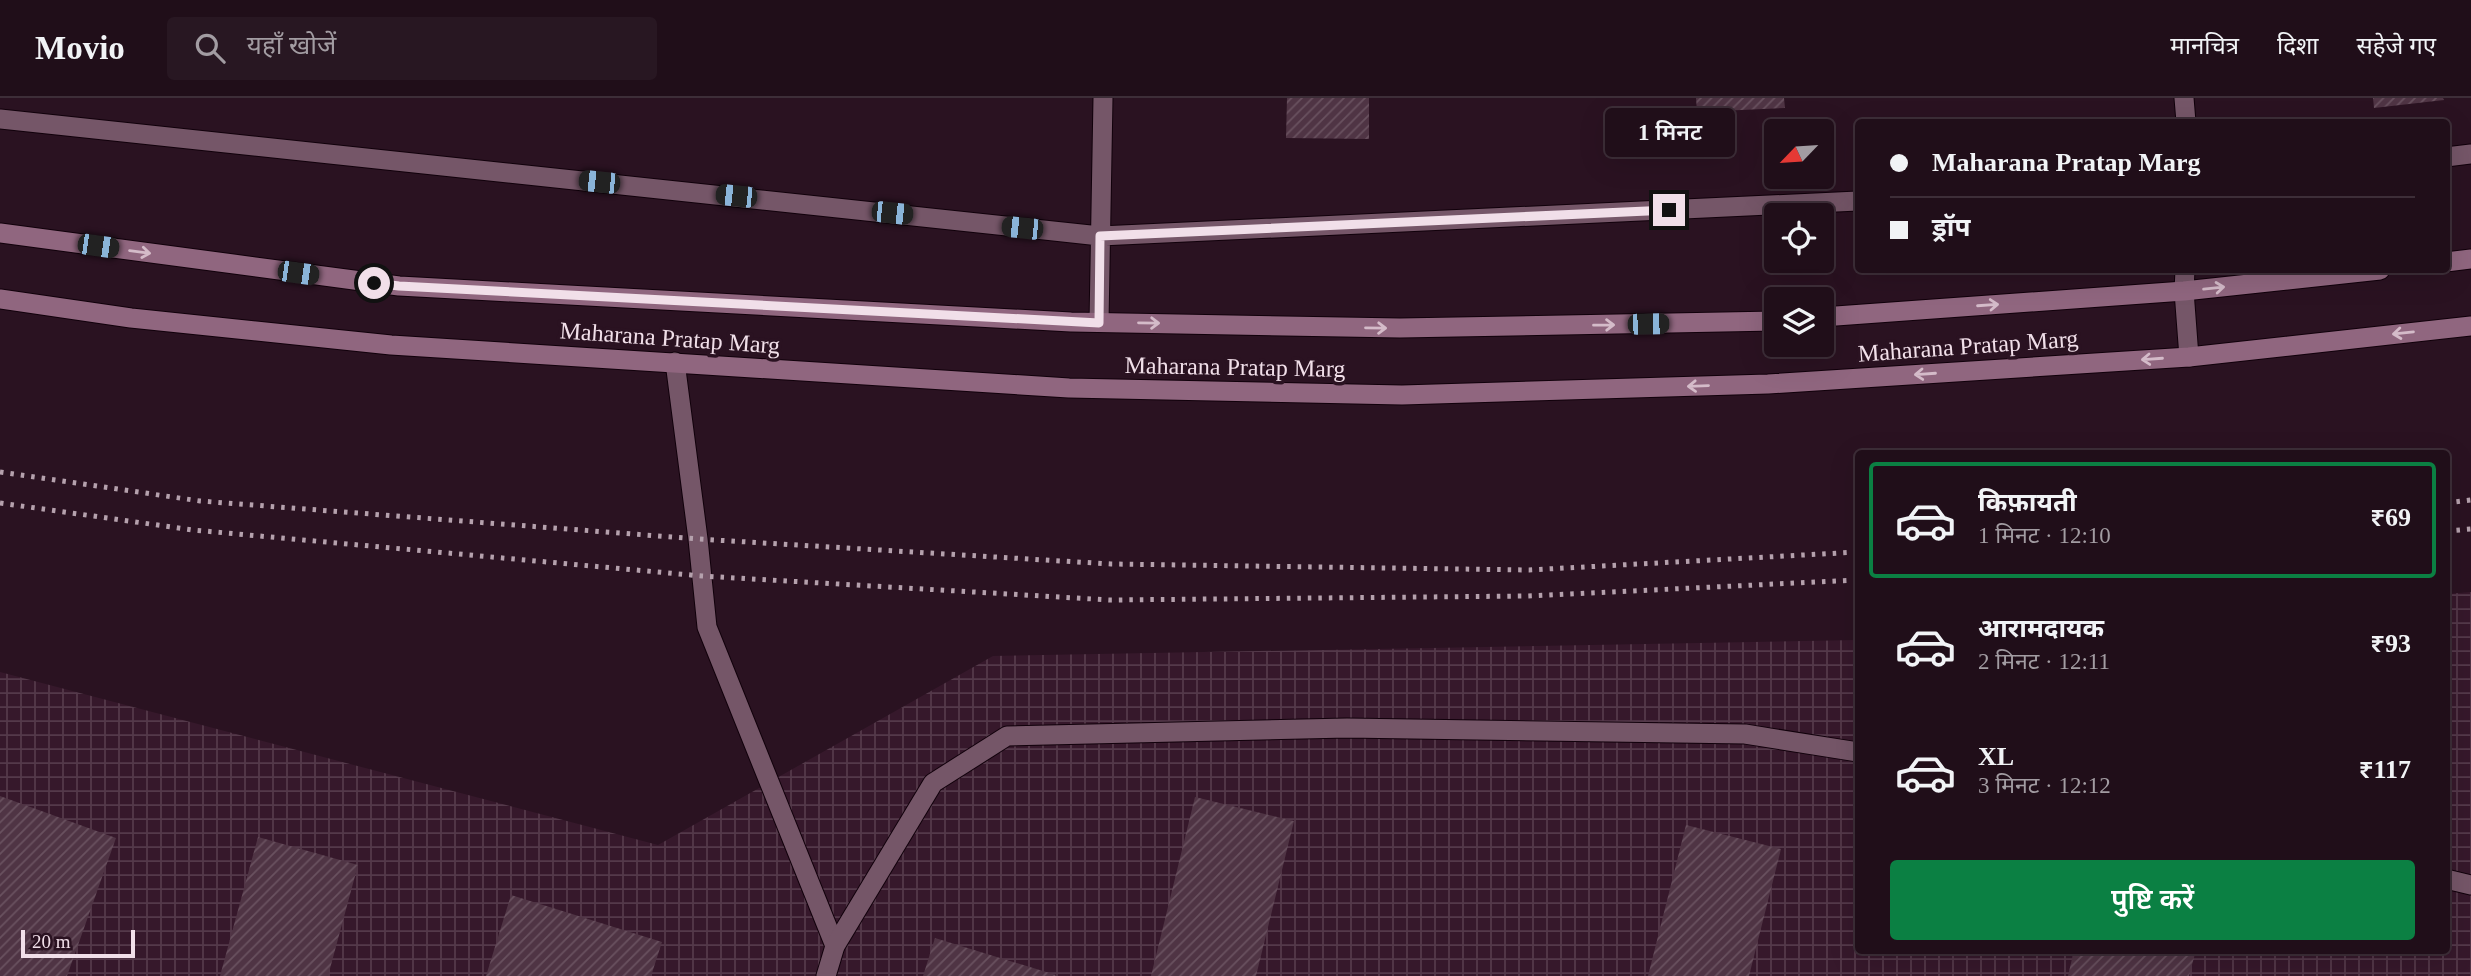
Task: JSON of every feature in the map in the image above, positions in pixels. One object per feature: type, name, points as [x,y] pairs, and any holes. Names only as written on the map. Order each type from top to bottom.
[{"type":"main road","name":"Maharana Pratap Marg","points":[[0,233],[399,286],[1099,323],[1400,328],[1764,321]]},
{"type":"main road","points":[[2450,262],[2471,259]]},
{"type":"main road","name":"Maharana Pratap Marg","points":[[1834,316],[2184,292],[2353,273]]},
{"type":"main road","name":"Maharana Pratap Marg","points":[[0,299],[131,318],[391,345],[1069,388],[1402,394],[1768,384],[2189,356],[2471,326]]},
{"type":"street","points":[[1099,323],[1103,98]]},
{"type":"street","points":[[2184,98],[2186,119]]},
{"type":"street","points":[[0,119],[1100,236],[1855,201]]},
{"type":"street","points":[[2450,156],[2471,154]]},
{"type":"street","points":[[2186,273],[2184,292],[2189,356]]},
{"type":"street","points":[[675,362],[707,627],[835,946]]},
{"type":"street","points":[[826,976],[835,946],[933,783],[1007,736],[1347,728],[1745,734],[1855,752]]},
{"type":"street","points":[[2450,880],[2471,885]]},
{"type":"shaded area","points":[[2471,592],[2471,976],[0,976],[0,672],[658,845],[993,656],[1855,640],[1855,954],[2450,954],[2450,594]]},
{"type":"building","points":[[1287,98],[1369,98],[1369,139],[1286,138]]},
{"type":"building","points":[[1696,98],[1784,98],[1785,108],[1697,112]]},
{"type":"building","points":[[2373,98],[2443,98],[2444,100],[2374,108]]},
{"type":"building","points":[[0,796],[116,838],[67,976],[0,976]]},
{"type":"building","points":[[1195,797],[1294,821],[1256,976],[1151,976]]},
{"type":"building","points":[[1686,825],[1781,849],[1749,976],[1648,976]]},
{"type":"building","points":[[258,837],[358,865],[328,976],[220,976]]},
{"type":"building","points":[[511,895],[662,942],[651,976],[486,976]]},
{"type":"building","points":[[935,938],[1056,975],[923,976]]},
{"type":"building","points":[[2073,954],[2195,954],[2189,976],[2068,976]]},
{"type":"railway","points":[[0,472],[200,501],[698,539],[1111,564],[1529,570],[1855,552]]},
{"type":"railway","points":[[2450,503],[2471,500]]},
{"type":"railway","points":[[0,503],[193,530],[702,576],[1110,600],[1528,596],[1855,580]]},
{"type":"railway","points":[[2450,531],[2471,529]]},
{"type":"route","points":[[374,283],[1099,323],[1100,236],[1669,210]]}]
